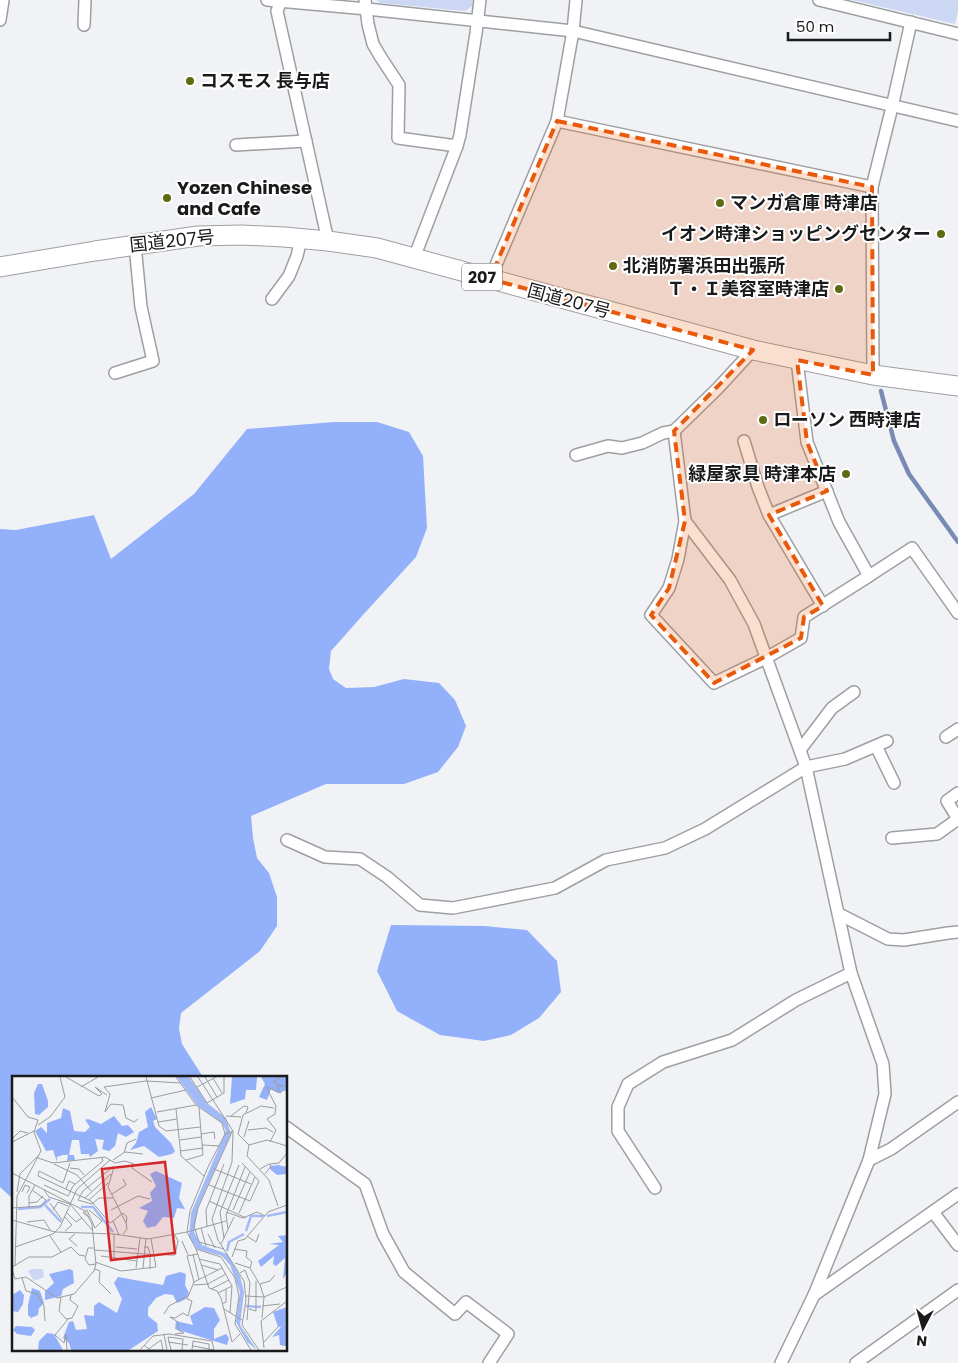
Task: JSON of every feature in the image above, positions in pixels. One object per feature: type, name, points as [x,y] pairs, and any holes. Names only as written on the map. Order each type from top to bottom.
[{"type":"highway","name":"国道207号","points":[[0,267],[95,250],[198,236],[242,235],[328,241],[377,248],[753,350],[873,375],[958,386]]},
{"type":"street","points":[[0,20],[3,0]]},
{"type":"street","points":[[84,25],[85,0]]},
{"type":"street","points":[[267,0],[366,4],[573,31],[958,121]]},
{"type":"street","points":[[414,258],[460,135],[480,0]]},
{"type":"street","points":[[490,280],[557,121],[573,31],[576,0]]},
{"type":"street","points":[[819,0],[835,2],[958,34]]},
{"type":"street","points":[[281,1],[277,10],[328,241]]},
{"type":"street","points":[[366,4],[373,44],[399,85],[398,138],[457,146]]},
{"type":"street","points":[[873,375],[872,187],[911,22]]},
{"type":"street","points":[[557,121],[872,187]]},
{"type":"street","points":[[236,145],[306,141]]},
{"type":"street","points":[[272,298],[289,276],[297,256],[301,238]]},
{"type":"street","points":[[115,373],[153,361],[141,306],[135,245]]},
{"type":"street","points":[[576,455],[608,446],[622,448],[642,443],[663,433],[674,431],[753,350]]},
{"type":"street","points":[[797,360],[807,442],[839,522],[869,576]]},
{"type":"street","points":[[674,431],[685,521],[678,559],[669,588],[651,615],[714,683],[766,658],[801,638],[804,618],[912,548],[958,613]]},
{"type":"street","points":[[744,441],[769,515],[823,606]]},
{"type":"street","points":[[769,515],[826,491]]},
{"type":"street","points":[[685,521],[730,580],[754,624],[800,750],[806,767],[852,973],[883,1064],[885,1094],[869,1160],[814,1295],[781,1363]]},
{"type":"street","points":[[800,750],[832,708],[854,692]]},
{"type":"street","points":[[946,737],[958,729]]},
{"type":"street","points":[[287,840],[325,857],[360,859],[388,877],[420,905],[453,908],[555,888],[606,860],[665,848],[705,829],[806,767],[845,759],[887,741]]},
{"type":"street","points":[[876,746],[894,783]]},
{"type":"street","points":[[892,838],[937,834],[958,819],[947,801],[958,793]]},
{"type":"street","points":[[839,914],[888,939],[904,940],[958,932]]},
{"type":"street","points":[[655,1188],[618,1131],[618,1107],[628,1084],[663,1062],[732,1040],[796,1000],[852,973]]},
{"type":"street","points":[[869,1160],[891,1149],[958,1102]]},
{"type":"street","points":[[288,1128],[366,1184],[383,1234],[404,1272],[455,1314],[466,1302],[508,1334],[488,1363]]},
{"type":"street","points":[[814,1295],[958,1194]]},
{"type":"street","points":[[933,1212],[958,1245]]},
{"type":"street","points":[[856,1363],[958,1290]]},
{"type":"highlighted area","points":[[557,121],[872,187],[873,375],[797,360],[807,442],[827,491],[769,515],[823,606],[804,617],[801,638],[714,683],[651,615],[669,588],[685,521],[674,431],[753,350],[490,279]]},
{"type":"shaded area","points":[[377,0],[473,0],[472,6],[465,11],[380,3]]},
{"type":"shaded area","points":[[852,0],[958,0],[958,11],[955,24]]},
{"type":"shaded area","points":[[334,422],[377,422],[409,432],[423,456],[427,528],[416,557],[331,651],[329,669],[333,679],[346,688],[374,687],[404,679],[439,683],[455,700],[466,726],[458,747],[438,772],[404,784],[326,784],[251,816],[257,858],[269,873],[277,897],[277,926],[260,951],[181,1013],[179,1029],[182,1044],[202,1076],[12,1076],[12,1198],[0,1187],[0,529],[16,530],[94,515],[111,559],[194,494],[247,429]]},
{"type":"shaded area","points":[[391,925],[485,926],[527,930],[557,961],[561,992],[539,1018],[511,1035],[484,1041],[440,1035],[397,1011],[377,971]]},
{"type":"waterway","points":[[881,391],[894,441],[909,474],[958,542]]},
{"type":"place","name":"コスモス 長与店","points":[[190,81]]},
{"type":"place","name":"Yozen Chinese and Cafe","points":[[167,198]]},
{"type":"place","name":"マンガ倉庫 時津店","points":[[720,203]]},
{"type":"place","name":"イオン時津ショッピングセンター","points":[[941,234]]},
{"type":"place","name":"北消防署浜田出張所","points":[[613,266]]},
{"type":"place","name":"Ｔ・Ｉ美容室時津店","points":[[839,289]]},
{"type":"place","name":"ローソン 西時津店","points":[[763,420]]},
{"type":"place","name":"緑屋家具 時津本店","points":[[846,474]]}]
